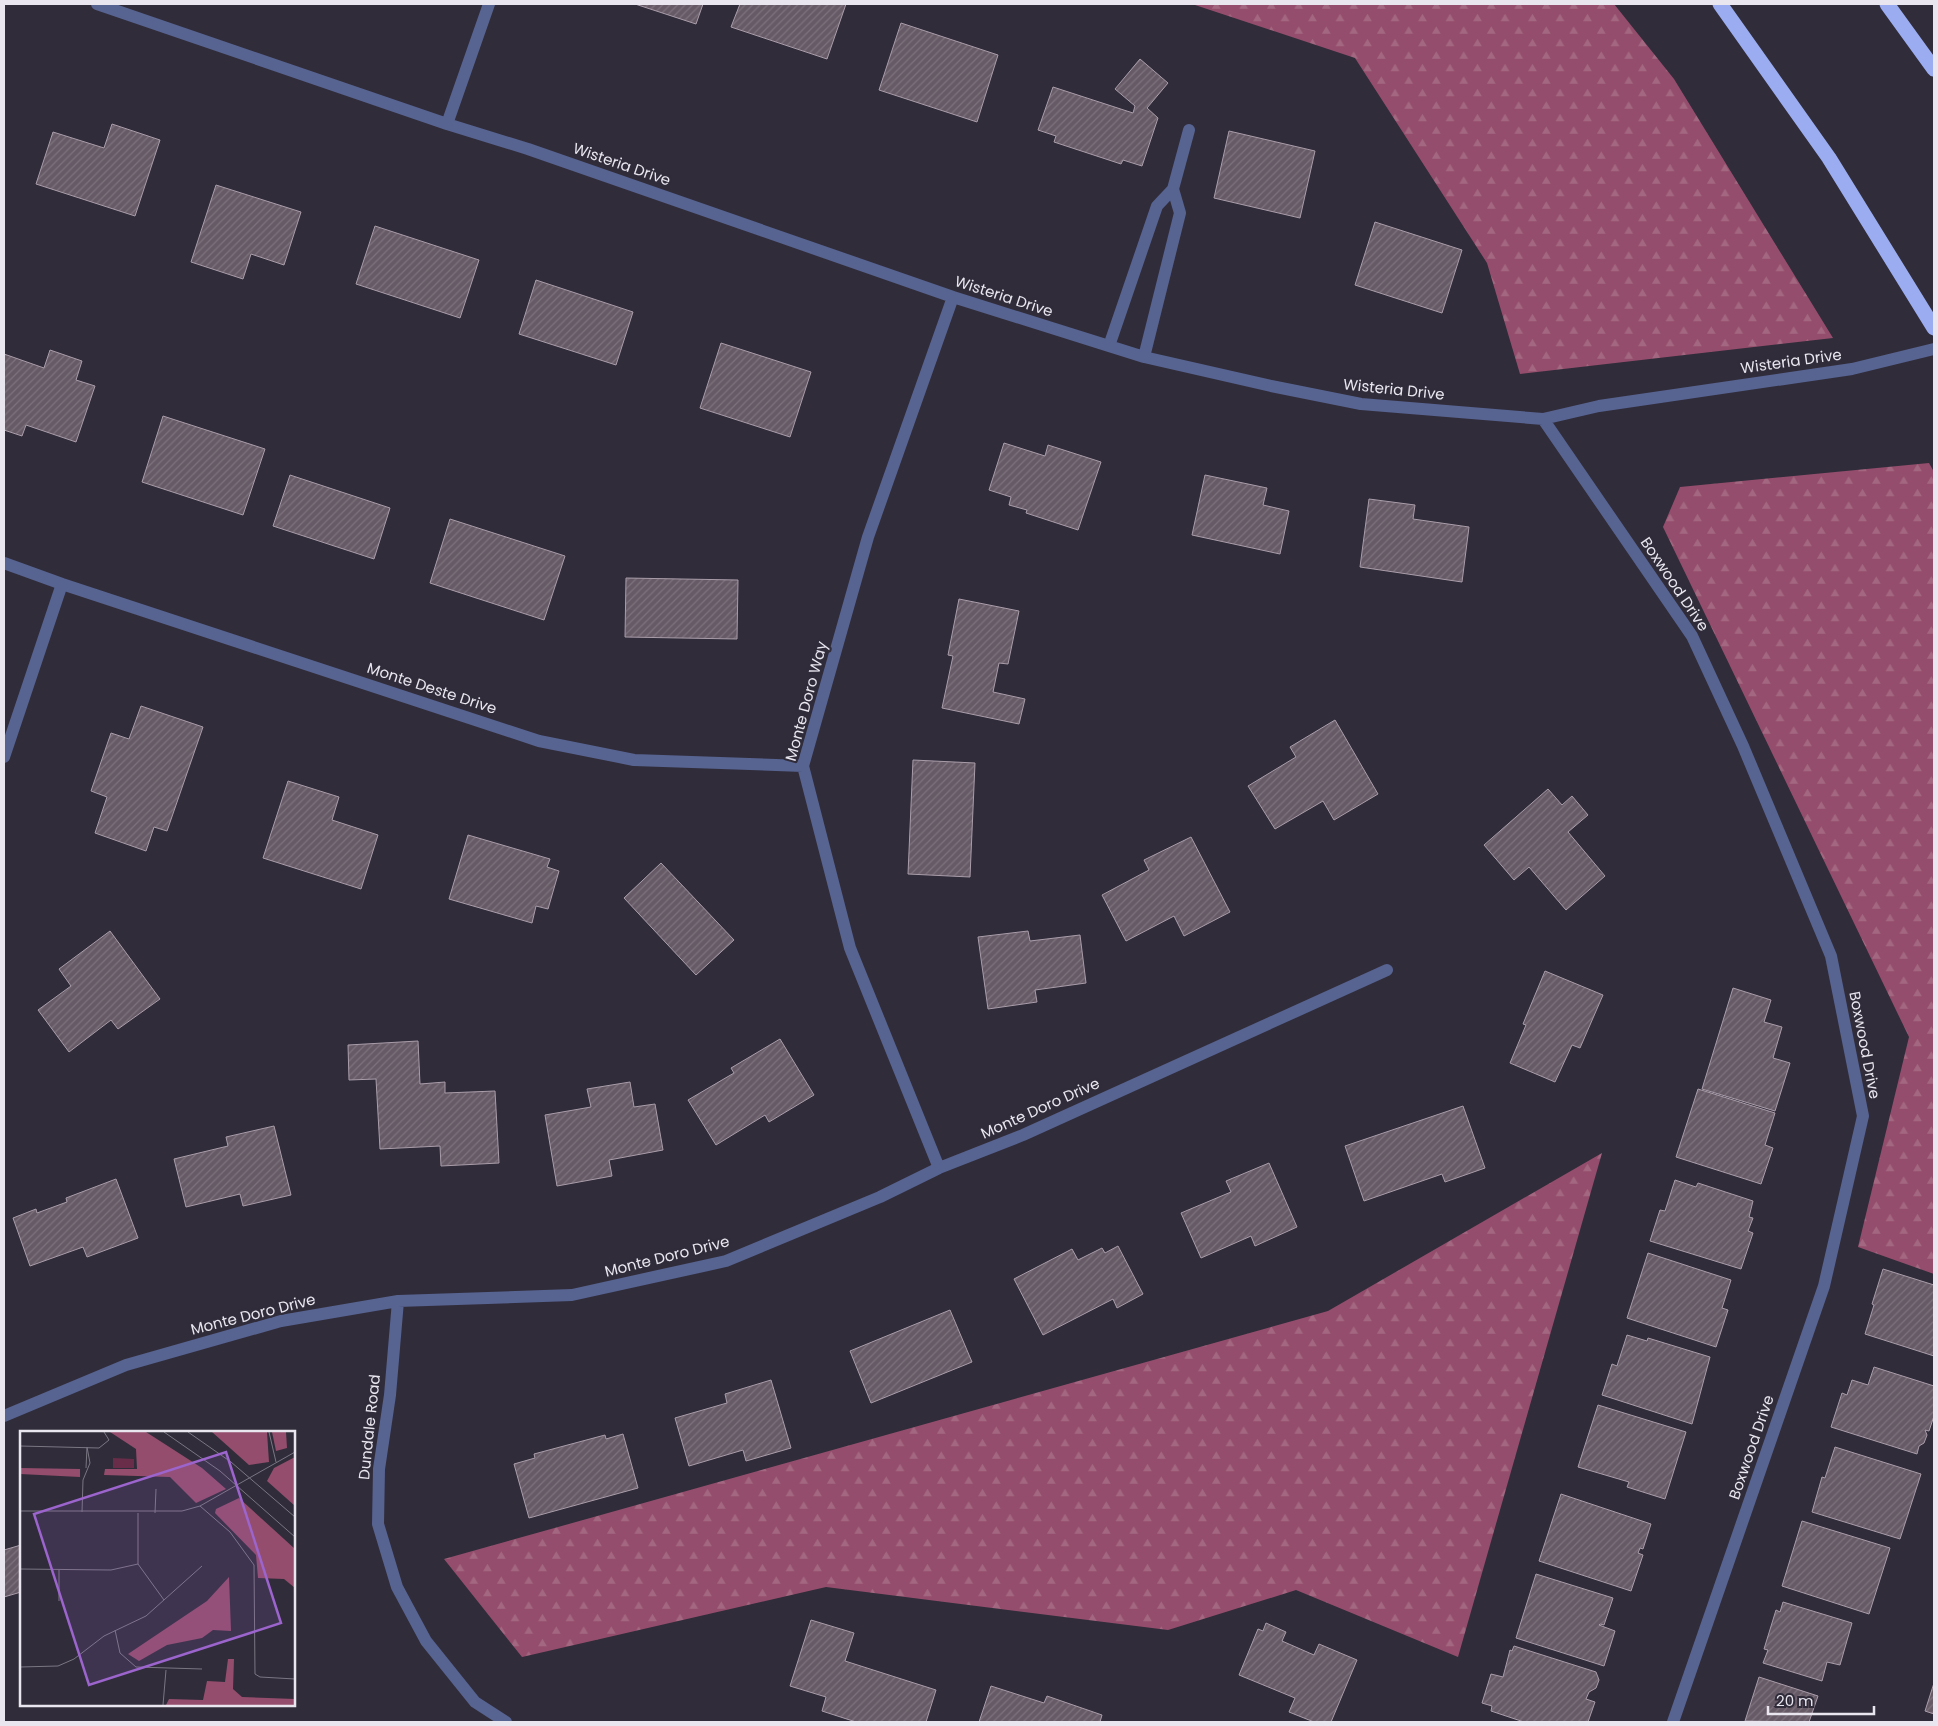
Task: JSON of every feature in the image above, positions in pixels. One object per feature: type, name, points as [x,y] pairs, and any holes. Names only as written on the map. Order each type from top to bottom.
[{"type":"highway","points":[[1720,4],[1828,158],[1934,328]]},
{"type":"highway","points":[[1887,4],[1934,69]]},
{"type":"street","name":"Wisteria Drive","points":[[97,4],[447,124],[528,149],[953,297],[1144,357],[1270,386],[1361,404],[1543,419],[1599,406],[1852,369],[1934,350]]},
{"type":"street","points":[[447,124],[489,4]]},
{"type":"street","points":[[1108,346],[1157,206],[1173,189],[1189,130]]},
{"type":"street","points":[[1144,357],[1180,213],[1173,189]]},
{"type":"street","name":"Monte Doro Way","points":[[939,1168],[850,948],[803,766],[868,537],[953,297]]},
{"type":"street","name":"Boxwood Drive","points":[[1543,419],[1692,636],[1743,746],[1831,956],[1863,1116],[1824,1286],[1673,1722]]},
{"type":"street","name":"Monte Deste Drive","points":[[4,563],[62,584],[539,741],[634,760],[803,766]]},
{"type":"street","points":[[4,757],[62,584]]},
{"type":"street","name":"Monte Doro Drive","points":[[4,1416],[126,1365],[280,1321],[398,1301],[572,1295],[726,1261],[880,1196],[939,1168],[1023,1135],[1387,970]]},
{"type":"street","name":"Dundale Road","points":[[398,1301],[390,1395],[378,1469],[378,1524],[397,1587],[426,1641],[475,1702],[506,1722]]},
{"type":"green space","points":[[1192,4],[1614,4],[1674,79],[1833,338],[1520,374],[1487,263],[1355,58]]},
{"type":"green space","points":[[1929,463],[1934,472],[1934,1274],[1858,1247],[1909,1037],[1663,527],[1680,487]]},
{"type":"green space","points":[[1602,1153],[1458,1657],[1296,1590],[1168,1630],[826,1587],[522,1657],[444,1559],[1328,1311]]},
{"type":"building","points":[[635,4],[703,4],[696,24]]},
{"type":"building","points":[[740,4],[846,4],[827,59],[731,27]]},
{"type":"building","points":[[901,23],[998,55],[977,122],[879,90]]},
{"type":"building","points":[[1140,59],[1168,83],[1147,108],[1158,118],[1142,166],[1123,160],[1121,164],[1054,142],[1056,136],[1038,130],[1053,87],[1133,113],[1135,106],[1115,89]]},
{"type":"building","points":[[112,124],[160,140],[135,216],[36,184],[53,132],[104,148]]},
{"type":"building","points":[[1229,131],[1315,151],[1300,218],[1214,198]]},
{"type":"building","points":[[216,185],[301,212],[284,265],[251,254],[243,279],[191,262]]},
{"type":"building","points":[[1375,222],[1462,250],[1442,313],[1355,285]]},
{"type":"building","points":[[375,226],[479,260],[460,318],[356,284]]},
{"type":"building","points":[[536,280],[633,312],[616,365],[519,334]]},
{"type":"building","points":[[721,343],[811,372],[790,437],[700,408]]},
{"type":"building","points":[[50,350],[82,361],[76,380],[95,386],[76,442],[26,425],[22,436],[4,430],[4,354],[44,368]]},
{"type":"building","points":[[163,416],[265,449],[243,515],[142,482]]},
{"type":"building","points":[[1004,443],[1045,456],[1048,445],[1101,462],[1078,530],[1026,513],[1027,510],[1009,505],[1011,497],[989,490]]},
{"type":"building","points":[[290,475],[390,508],[374,559],[273,526]]},
{"type":"building","points":[[1205,475],[1267,488],[1263,505],[1289,511],[1280,554],[1192,535]]},
{"type":"building","points":[[1369,499],[1415,505],[1413,519],[1469,527],[1462,582],[1360,567]]},
{"type":"building","points":[[450,519],[565,556],[544,620],[430,583]]},
{"type":"building","points":[[626,578],[738,580],[737,639],[625,637]]},
{"type":"building","points":[[959,599],[1019,611],[1008,664],[999,663],[993,692],[1025,699],[1019,724],[942,708],[953,656],[948,655]]},
{"type":"building","points":[[141,706],[203,727],[167,831],[154,827],[146,851],[95,833],[107,797],[91,791],[111,733],[129,739]]},
{"type":"building","points":[[1335,720],[1378,794],[1334,820],[1323,801],[1275,829],[1248,786],[1296,757],[1290,747]]},
{"type":"building","points":[[913,760],[975,763],[970,877],[908,874]]},
{"type":"building","points":[[288,781],[339,797],[332,820],[378,835],[361,889],[263,858]]},
{"type":"building","points":[[1548,789],[1562,805],[1572,796],[1588,815],[1568,832],[1605,876],[1566,910],[1529,867],[1514,880],[1484,845]]},
{"type":"building","points":[[468,835],[550,859],[547,867],[559,871],[548,909],[536,906],[532,923],[449,899]]},
{"type":"building","points":[[1191,837],[1230,912],[1184,936],[1174,916],[1126,941],[1102,895],[1149,870],[1144,860]]},
{"type":"building","points":[[661,863],[734,940],[696,975],[624,898]]},
{"type":"building","points":[[110,931],[160,999],[118,1029],[111,1020],[69,1052],[38,1010],[71,986],[59,969]]},
{"type":"building","points":[[1028,931],[1030,941],[1080,935],[1086,983],[1035,990],[1037,1002],[988,1009],[978,937]]},
{"type":"building","points":[[1545,971],[1603,995],[1580,1048],[1572,1045],[1555,1082],[1510,1063],[1526,1025],[1523,1024]]},
{"type":"building","points":[[1733,988],[1771,1000],[1764,1022],[1782,1027],[1773,1058],[1790,1063],[1775,1111],[1702,1089]]},
{"type":"building","points":[[780,1039],[814,1095],[769,1122],[765,1115],[716,1145],[688,1100],[734,1073],[731,1068]]},
{"type":"building","points":[[418,1041],[420,1084],[445,1082],[445,1093],[495,1091],[499,1163],[441,1166],[440,1146],[380,1149],[376,1079],[349,1080],[348,1045]]},
{"type":"building","points":[[630,1082],[634,1107],[655,1104],[663,1150],[609,1160],[612,1176],[557,1186],[545,1115],[591,1107],[587,1089]]},
{"type":"building","points":[[1698,1089],[1775,1113],[1765,1145],[1773,1148],[1761,1184],[1676,1157]]},
{"type":"building","points":[[1463,1106],[1485,1168],[1445,1182],[1442,1174],[1364,1201],[1345,1146]]},
{"type":"building","points":[[274,1126],[291,1195],[243,1206],[240,1194],[186,1207],[174,1159],[228,1146],[226,1137]]},
{"type":"building","points":[[1269,1163],[1297,1227],[1255,1246],[1251,1236],[1201,1258],[1181,1213],[1231,1192],[1226,1181]]},
{"type":"building","points":[[116,1179],[138,1238],[87,1257],[83,1247],[30,1266],[13,1218],[36,1209],[37,1213],[67,1202],[66,1198]]},
{"type":"building","points":[[1675,1180],[1696,1187],[1698,1183],[1753,1201],[1749,1217],[1753,1218],[1748,1231],[1753,1233],[1741,1269],[1650,1241],[1660,1210],[1665,1211]]},
{"type":"building","points":[[1118,1246],[1143,1294],[1117,1308],[1113,1299],[1043,1335],[1014,1279],[1072,1249],[1078,1260],[1102,1248],[1105,1253]]},
{"type":"building","points":[[1648,1253],[1731,1280],[1722,1308],[1728,1310],[1716,1347],[1627,1318]]},
{"type":"building","points":[[1883,1269],[1934,1285],[1934,1356],[1865,1334]]},
{"type":"building","points":[[950,1310],[972,1362],[871,1403],[850,1351]]},
{"type":"building","points":[[1627,1335],[1647,1341],[1648,1338],[1710,1357],[1692,1424],[1602,1395],[1612,1364],[1617,1366]]},
{"type":"building","points":[[1874,1367],[1934,1386],[1934,1416],[1929,1431],[1925,1430],[1927,1435],[1924,1443],[1919,1446],[1917,1454],[1831,1427],[1842,1393],[1847,1395],[1852,1380],[1868,1385]]},
{"type":"building","points":[[771,1380],[791,1448],[746,1461],[743,1450],[689,1466],[675,1418],[727,1403],[725,1394]]},
{"type":"building","points":[[1598,1405],[1686,1432],[1665,1499],[1627,1487],[1629,1482],[1578,1467]]},
{"type":"building","points":[[623,1434],[638,1488],[529,1518],[514,1464],[535,1458],[534,1454],[605,1435],[606,1439]]},
{"type":"building","points":[[1835,1447],[1921,1474],[1900,1539],[1812,1512],[1822,1477],[1825,1478]]},
{"type":"building","points":[[1561,1494],[1651,1524],[1643,1549],[1640,1548],[1638,1553],[1643,1555],[1631,1591],[1539,1561]]},
{"type":"building","points":[[1802,1521],[1890,1548],[1869,1614],[1782,1586]]},
{"type":"building","points":[[20,1545],[20,1592],[4,1597],[4,1550]]},
{"type":"building","points":[[1536,1574],[1613,1598],[1604,1625],[1599,1625],[1615,1631],[1604,1666],[1516,1638]]},
{"type":"building","points":[[1783,1602],[1852,1623],[1840,1665],[1827,1662],[1822,1681],[1763,1663],[1768,1650],[1764,1649],[1776,1610],[1780,1612]]},
{"type":"building","points":[[811,1620],[854,1633],[845,1661],[936,1690],[926,1722],[856,1722],[822,1711],[826,1697],[790,1686]]},
{"type":"building","points":[[1266,1623],[1286,1632],[1282,1641],[1314,1655],[1319,1644],[1357,1660],[1331,1722],[1314,1722],[1289,1712],[1295,1698],[1239,1675],[1258,1629],[1263,1631]]},
{"type":"building","points":[[1514,1646],[1596,1672],[1599,1680],[1596,1688],[1589,1692],[1586,1699],[1595,1702],[1588,1722],[1524,1722],[1491,1711],[1492,1706],[1482,1703],[1491,1674],[1503,1677],[1510,1650],[1512,1651]]},
{"type":"building","points":[[1759,1677],[1818,1696],[1809,1722],[1745,1721]]},
{"type":"building","points":[[1934,1683],[1934,1714],[1925,1711]]},
{"type":"building","points":[[991,1686],[1044,1703],[1047,1696],[1102,1715],[1100,1722],[979,1722]]}]
